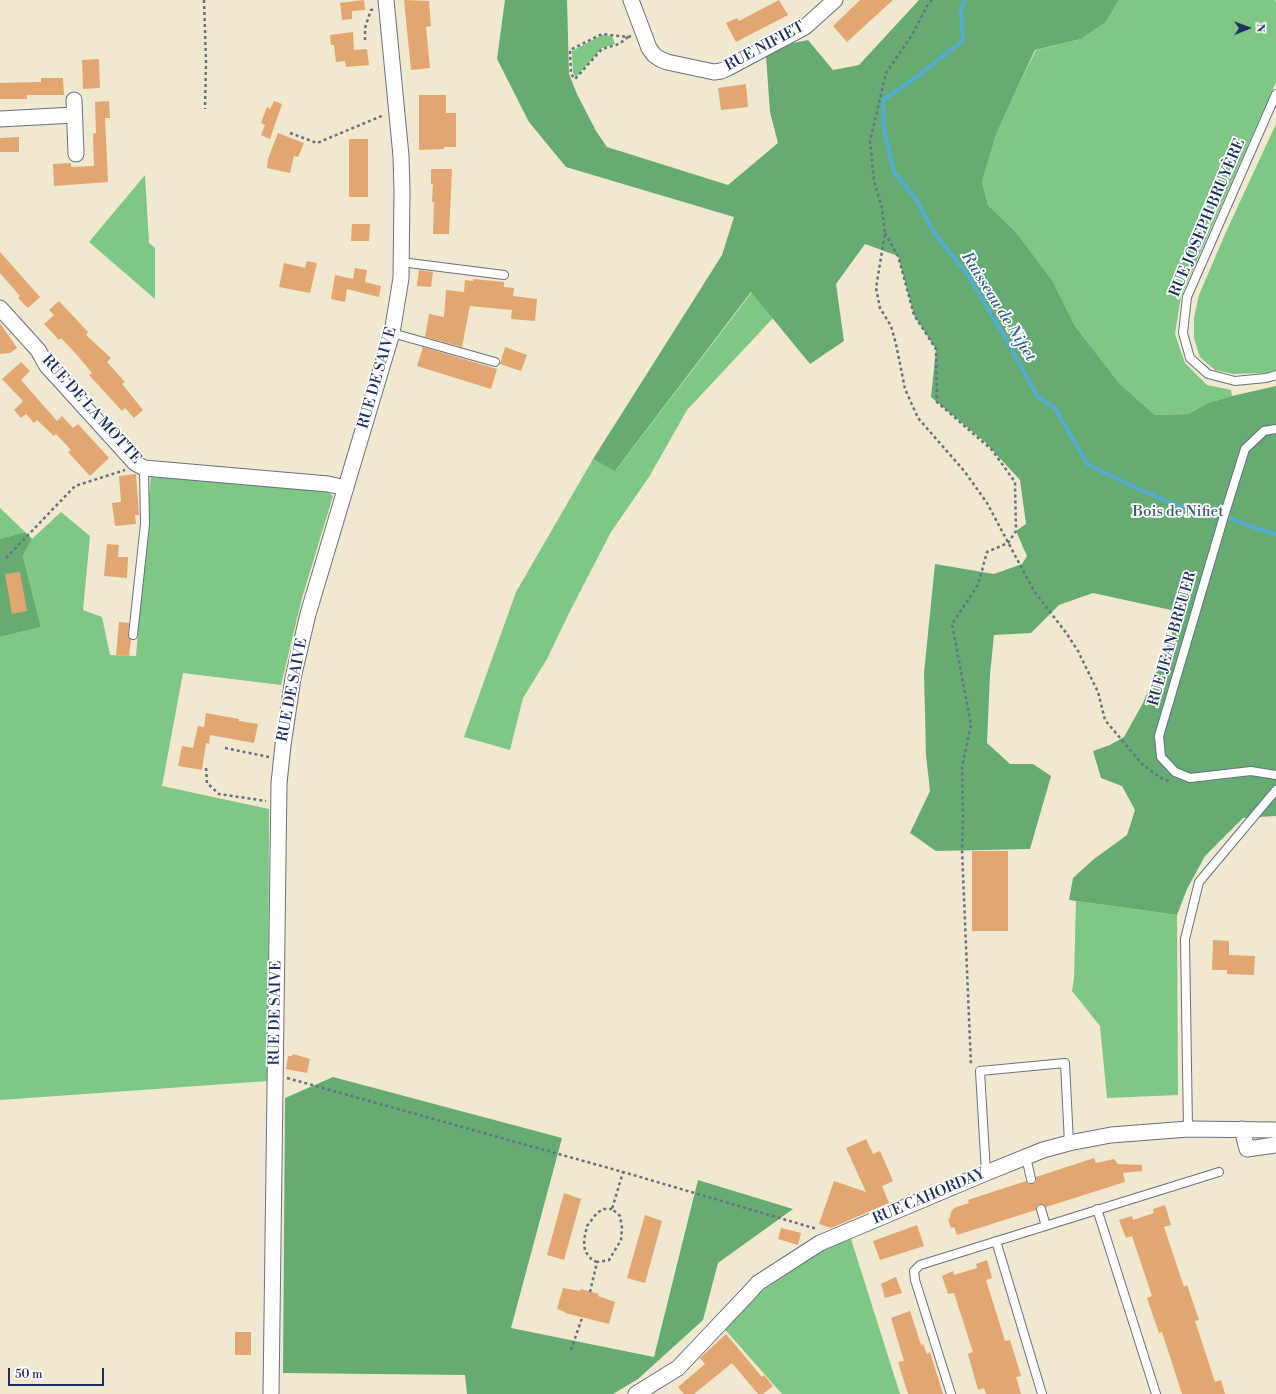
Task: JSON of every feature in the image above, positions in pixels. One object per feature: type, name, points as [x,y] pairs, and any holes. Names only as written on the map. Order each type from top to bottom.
[{"type":"street","name":"RUE NIFIET","points":[[631,0],[649,48],[654,55],[660,59],[706,71],[721,71],[805,27],[834,0]]},
{"type":"street","name":"RUE DE SAIVE","points":[[272,1394],[275,1075],[281,760],[293,678],[307,622],[392,332],[401,278],[401,156],[386,4]]},
{"type":"street","points":[[74,100],[76,154]]},
{"type":"street","points":[[0,119],[74,115]]},
{"type":"street","name":"RUE DE LA MOTTE","points":[[0,308],[38,350],[47,366],[140,466],[328,484],[346,488]]},
{"type":"street","name":"RUE CAHORDAY","points":[[636,1394],[678,1368],[758,1283],[820,1244],[986,1173],[1026,1157],[1068,1143],[1111,1135],[1188,1129],[1276,1130]]},
{"type":"street","points":[[1242,1129],[1247,1149],[1276,1145]]},
{"type":"lane","name":"RUE JOSEPH BRUYÈRE","points":[[1276,94],[1187,297],[1183,333],[1190,358],[1208,374],[1235,381],[1266,378],[1276,375]]},
{"type":"lane","points":[[401,262],[504,275]]},
{"type":"lane","points":[[392,332],[495,362]]},
{"type":"lane","name":"RUE JEAN BREUER","points":[[1190,778],[1175,772],[1161,757],[1160,736],[1245,449],[1264,431],[1276,429]]},
{"type":"lane","points":[[133,635],[145,524],[140,466]]},
{"type":"lane","points":[[1190,778],[1251,772],[1276,775]]},
{"type":"lane","points":[[1188,1129],[1185,939],[1199,882],[1276,790]]},
{"type":"lane","points":[[986,1173],[980,1071],[1065,1063],[1068,1143]]},
{"type":"lane","points":[[1026,1157],[1031,1179]]},
{"type":"lane","points":[[951,1394],[914,1280],[914,1271],[920,1265],[1219,1172]]},
{"type":"lane","points":[[1041,1208],[1046,1226]]},
{"type":"lane","points":[[1097,1209],[1156,1394]]},
{"type":"lane","points":[[996,1241],[1042,1394]]},
{"type":"path","points":[[204,0],[206,62],[205,109]]},
{"type":"path","points":[[932,0],[927,6],[912,35],[886,73],[870,141],[874,182],[882,208],[885,233],[876,288],[880,308],[891,326],[905,389],[918,418],[965,472],[987,503],[1034,591],[1078,651],[1098,692],[1105,720],[1142,764],[1162,778],[1176,784],[1190,778]]},
{"type":"path","points":[[365,40],[365,28],[371,10],[386,4]]},
{"type":"path","points":[[628,37],[619,44],[602,49],[575,79],[571,74],[570,50],[602,34],[628,37],[643,33]]},
{"type":"path","points":[[290,133],[317,143],[397,109]]},
{"type":"path","points":[[885,233],[898,256],[914,315],[936,349],[937,402],[992,450],[1015,482],[1016,531],[1008,543],[987,552],[978,585],[952,624],[971,725],[962,767],[962,850],[972,1073]]},
{"type":"path","points":[[6,558],[75,486],[140,466]]},
{"type":"path","points":[[225,748],[281,760]]},
{"type":"path","points":[[206,768],[207,783],[219,794],[279,803]]},
{"type":"path","points":[[275,1075],[623,1172],[817,1230],[843,1234]]},
{"type":"path","points":[[612,1209],[623,1172]]},
{"type":"path","points":[[603,1209],[612,1209],[620,1216],[622,1228],[621,1240],[609,1260],[597,1262],[592,1260],[585,1251],[584,1240],[587,1226],[597,1213],[603,1209]]},
{"type":"path","points":[[590,1292],[597,1262]]},
{"type":"path","points":[[571,1350],[582,1318]]},
{"type":"green space","name":"Bois de Nifiet","points":[[505,0],[567,0],[569,74],[577,94],[596,131],[607,147],[728,185],[778,143],[770,112],[766,56],[793,43],[808,40],[833,70],[859,65],[919,0],[1119,0],[1106,22],[1081,39],[1035,50],[996,135],[982,182],[988,205],[1016,232],[1052,280],[1075,326],[1120,384],[1155,415],[1188,414],[1208,403],[1276,386],[1276,816],[1243,818],[1205,856],[1187,889],[1177,915],[1069,900],[1073,878],[1094,859],[1127,835],[1135,810],[1122,786],[1101,778],[1093,751],[1110,745],[1124,737],[1143,703],[1172,635],[1171,610],[1093,593],[1059,605],[1031,633],[994,635],[990,674],[987,743],[1010,764],[1033,764],[1051,776],[1030,849],[936,851],[910,833],[930,791],[926,755],[924,673],[935,564],[994,574],[1022,564],[1027,556],[1016,531],[1026,524],[1020,480],[985,442],[931,397],[936,349],[914,315],[898,256],[865,244],[836,284],[844,341],[810,364],[751,292],[615,471],[593,459],[722,255],[734,217],[566,167],[529,122],[497,59]]},
{"type":"green space","points":[[1119,0],[1275,0],[1276,2],[1276,82],[1181,296],[1175,334],[1185,363],[1207,385],[1231,390],[1232,396],[1208,403],[1188,414],[1155,415],[1120,384],[1075,326],[1052,280],[1016,232],[988,205],[982,182],[996,135],[1036,50],[1081,39],[1106,22]]},
{"type":"green space","points":[[602,35],[612,36],[615,44],[602,48],[576,77],[573,73],[572,51]]},
{"type":"green space","points":[[1276,124],[1276,370],[1265,373],[1233,374],[1215,370],[1200,357],[1194,338],[1194,318],[1199,295],[1226,232]]},
{"type":"green space","points":[[145,175],[149,243],[155,248],[155,299],[89,242]]},
{"type":"green space","points":[[752,292],[773,318],[687,410],[649,477],[611,532],[547,659],[523,698],[510,750],[464,737],[516,592],[593,459],[616,470]]},
{"type":"green space","points":[[151,475],[327,491],[333,496],[302,598],[281,685],[183,673],[162,786],[269,809],[268,1081],[0,1100],[0,637],[41,627],[23,556],[32,539],[61,512],[90,536],[83,610],[102,617],[110,655],[136,656]]},
{"type":"green space","points":[[0,508],[25,532],[0,539]]},
{"type":"green space","points":[[25,532],[32,539],[23,556],[41,627],[0,637],[0,539]]},
{"type":"green space","points":[[1076,901],[1177,915],[1178,1095],[1107,1098],[1100,1026],[1072,991],[1074,979]]},
{"type":"green space","points":[[333,1077],[562,1138],[511,1328],[654,1357],[698,1180],[793,1209],[718,1263],[703,1320],[638,1379],[613,1394],[467,1394],[465,1375],[283,1373],[285,1098]]},
{"type":"green space","points":[[851,1239],[900,1394],[782,1394],[721,1325],[759,1293],[825,1249]]},
{"type":"building","points":[[364,0],[365,10],[352,11],[352,19],[342,20],[340,3]]},
{"type":"building","points":[[404,0],[429,1],[431,26],[426,27],[430,68],[411,70]]},
{"type":"building","points":[[779,0],[788,15],[736,42],[726,23],[737,18],[739,21]]},
{"type":"building","points":[[860,0],[893,0],[847,42],[833,26]]},
{"type":"building","points":[[353,32],[354,50],[367,49],[369,65],[346,67],[345,61],[336,62],[334,45],[331,45],[330,35]]},
{"type":"building","points":[[99,59],[100,88],[83,89],[82,60]]},
{"type":"building","points":[[41,78],[63,78],[64,95],[27,95],[27,99],[0,99],[0,83],[41,82]]},
{"type":"building","points":[[746,84],[748,107],[721,110],[718,88]]},
{"type":"building","points":[[419,95],[446,95],[446,113],[456,113],[456,147],[419,150]]},
{"type":"building","points":[[109,101],[110,118],[105,118],[108,182],[54,186],[53,164],[71,163],[71,167],[94,166],[93,134],[96,133],[95,102]]},
{"type":"building","points":[[274,101],[282,104],[270,139],[261,135],[265,125],[261,123],[267,107],[270,109]]},
{"type":"building","points":[[278,133],[304,143],[298,157],[294,156],[290,173],[267,168],[268,159]]},
{"type":"building","points":[[19,137],[19,152],[0,152],[0,138]]},
{"type":"building","points":[[349,139],[368,139],[368,197],[349,197]]},
{"type":"building","points":[[431,169],[452,169],[449,234],[433,234],[434,202],[432,202],[433,184],[431,184]]},
{"type":"building","points":[[352,224],[370,224],[369,241],[351,241]]},
{"type":"building","points":[[0,252],[40,297],[28,308],[18,298],[20,296],[0,273]]},
{"type":"building","points":[[307,261],[317,263],[310,293],[279,287],[284,263],[305,268]]},
{"type":"building","points":[[355,268],[367,270],[365,282],[381,286],[379,297],[347,289],[345,302],[331,299],[335,275],[353,279]]},
{"type":"building","points":[[419,270],[433,272],[431,287],[417,286]]},
{"type":"building","points":[[473,279],[504,282],[504,287],[514,288],[513,296],[537,299],[535,321],[511,319],[512,310],[470,306],[462,347],[425,337],[429,314],[444,317],[446,290],[464,292],[465,280],[473,281]]},
{"type":"building","points":[[59,301],[88,332],[86,335],[111,358],[107,362],[125,382],[122,384],[143,410],[134,418],[125,408],[122,411],[89,375],[92,373],[77,355],[61,338],[59,340],[44,324],[54,315],[49,310]]},
{"type":"building","points":[[0,323],[17,348],[10,353],[0,354]]},
{"type":"building","points":[[423,347],[497,369],[491,389],[417,366]]},
{"type":"building","points":[[505,347],[527,355],[521,371],[500,364]]},
{"type":"building","points":[[21,362],[30,371],[21,380],[57,421],[62,416],[73,428],[78,424],[109,458],[90,476],[68,452],[71,450],[56,434],[54,436],[37,420],[34,423],[26,414],[21,418],[14,410],[23,401],[2,379]]},
{"type":"building","points":[[136,474],[139,515],[135,515],[136,524],[115,526],[112,503],[121,502],[119,476]]},
{"type":"building","points":[[107,544],[119,545],[118,557],[128,557],[127,578],[104,576]]},
{"type":"building","points":[[20,572],[27,611],[12,614],[5,574]]},
{"type":"building","points":[[119,622],[129,623],[128,635],[131,640],[129,656],[116,655]]},
{"type":"building","points":[[206,713],[258,724],[254,743],[210,735],[209,744],[206,743],[202,770],[178,766],[182,746],[193,748],[198,726],[204,727]]},
{"type":"building","points":[[972,851],[1008,851],[1008,931],[972,931]]},
{"type":"building","points":[[1213,940],[1229,941],[1229,955],[1255,956],[1254,975],[1227,974],[1227,970],[1212,970]]},
{"type":"building","points":[[293,1054],[310,1059],[307,1073],[286,1069],[288,1056],[292,1056]]},
{"type":"building","points":[[866,1139],[873,1154],[880,1151],[893,1181],[882,1186],[889,1203],[831,1228],[819,1224],[834,1181],[866,1192],[846,1148]]},
{"type":"building","points":[[1094,1158],[1096,1163],[1114,1159],[1118,1164],[1142,1165],[1142,1171],[1123,1173],[1125,1182],[1046,1207],[1043,1204],[1039,1204],[1036,1210],[957,1235],[954,1227],[951,1228],[948,1219],[950,1218],[951,1212],[954,1208],[969,1203],[968,1200],[1026,1181],[1029,1184],[1033,1184],[1036,1181],[1036,1177]]},
{"type":"building","points":[[564,1193],[581,1199],[564,1260],[547,1255]]},
{"type":"building","points":[[1165,1205],[1171,1225],[1164,1227],[1184,1287],[1187,1285],[1199,1320],[1195,1321],[1215,1382],[1221,1380],[1225,1394],[1182,1394],[1162,1332],[1159,1333],[1147,1298],[1152,1296],[1132,1236],[1126,1238],[1119,1220],[1132,1216],[1133,1220],[1154,1213],[1153,1209]]},
{"type":"building","points":[[645,1215],[662,1221],[645,1283],[627,1278]]},
{"type":"building","points":[[917,1225],[924,1246],[880,1260],[873,1241]]},
{"type":"building","points":[[781,1228],[801,1233],[798,1245],[778,1239]]},
{"type":"building","points":[[987,1260],[992,1278],[986,1280],[1005,1341],[1010,1340],[1021,1376],[1016,1377],[1021,1394],[986,1394],[984,1388],[978,1390],[968,1354],[973,1352],[954,1293],[948,1294],[942,1276],[953,1271],[954,1275],[977,1268],[976,1264]]},
{"type":"building","points":[[896,1277],[902,1293],[885,1298],[881,1284]]},
{"type":"building","points":[[563,1288],[580,1291],[581,1289],[599,1294],[598,1296],[615,1302],[609,1324],[565,1313],[557,1309]]},
{"type":"building","points":[[910,1311],[921,1345],[923,1344],[927,1354],[930,1352],[943,1394],[908,1394],[898,1362],[904,1361],[891,1318]]},
{"type":"building","points":[[235,1332],[251,1332],[251,1355],[235,1355]]},
{"type":"building","points":[[726,1334],[762,1377],[764,1375],[773,1386],[763,1394],[758,1394],[732,1363],[694,1394],[684,1394],[678,1387],[705,1364],[700,1358]]},
{"type":"waterway","name":"Ruisseau de Nifiet","points":[[965,0],[961,10],[963,40],[922,73],[883,100],[884,130],[894,172],[916,199],[935,234],[967,274],[1010,346],[1037,396],[1055,408],[1087,464],[1138,489],[1186,509],[1224,516],[1276,534]]}]
